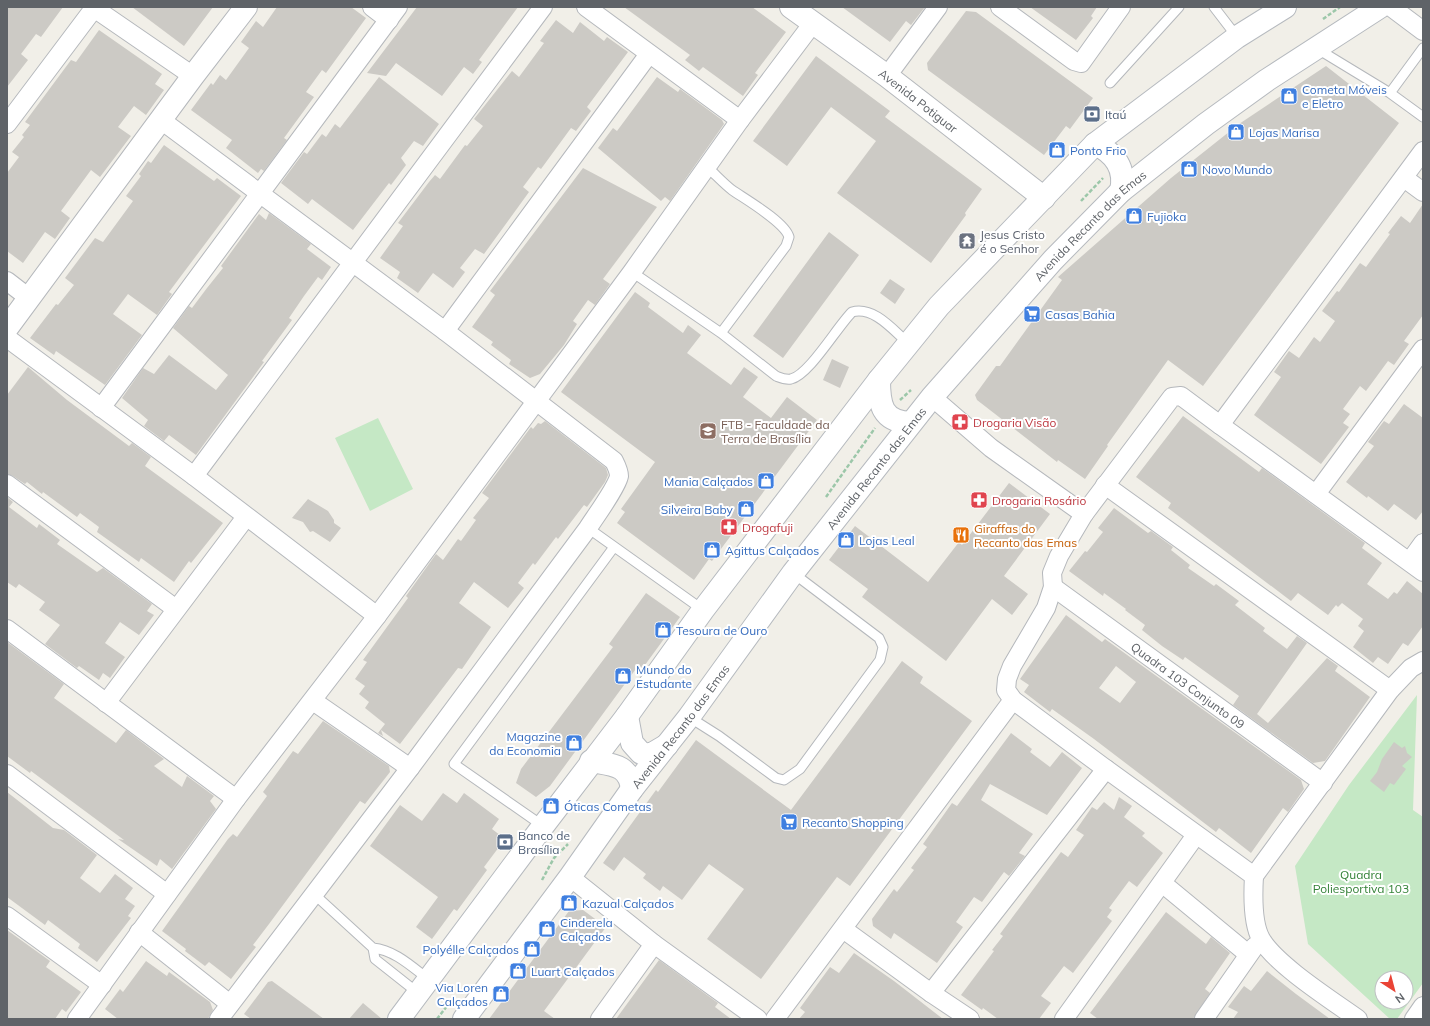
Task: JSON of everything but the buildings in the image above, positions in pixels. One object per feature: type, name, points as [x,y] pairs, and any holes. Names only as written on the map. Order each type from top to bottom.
[{"type":"main road","points":[[7,328],[193,76],[246,7]]},
{"type":"main road","name":"Avenida Potiguar","points":[[791,7],[887,76],[1044,198]]},
{"type":"main road","points":[[399,1019],[591,762],[628,716],[703,610],[879,380],[939,306],[1095,144],[1237,37],[1285,7]]},
{"type":"main road","name":"Avenida Recanto das Emas","points":[[464,1019],[570,877],[632,789],[689,717],[793,573],[932,397],[1053,260],[1121,192],[1206,124],[1267,80],[1380,7]]},
{"type":"main road","points":[[1095,144],[1106,149],[1113,155],[1118,163],[1123,182],[1121,192]]},
{"type":"main road","points":[[879,380],[880,402],[886,413],[892,419],[910,424]]},
{"type":"main road","points":[[628,716],[632,742],[641,753],[650,755],[667,745]]},
{"type":"main road","points":[[591,762],[615,766],[625,771],[631,778],[632,789]]},
{"type":"street","points":[[101,408],[394,13],[372,7]]},
{"type":"street","points":[[194,476],[543,7]]},
{"type":"street","points":[[586,7],[740,120]]},
{"type":"street","points":[[887,76],[938,7]]},
{"type":"street","points":[[1000,7],[1074,61],[1081,63],[1121,7]]},
{"type":"street","points":[[1391,7],[1423,31]]},
{"type":"street","points":[[7,124],[94,8],[193,76]]},
{"type":"street","points":[[77,1019],[236,799],[377,616],[535,400],[632,272],[740,120],[813,23]]},
{"type":"street","points":[[445,331],[649,54]]},
{"type":"street","points":[[139,932],[225,1014],[588,528],[614,487],[619,476],[618,468],[614,461],[445,331],[161,120]]},
{"type":"street","points":[[1220,425],[1423,152]]},
{"type":"street","points":[[1404,178],[1423,192]]},
{"type":"street","points":[[7,281],[29,298]]},
{"type":"street","points":[[7,338],[194,476],[377,616]]},
{"type":"street","points":[[1316,494],[1423,349]]},
{"type":"street","points":[[1254,876],[1013,700],[1006,690],[1007,679],[1012,666],[1046,608],[1053,587],[1052,573],[1059,556],[1084,514],[1172,397],[1181,396],[1416,566],[1423,543]]},
{"type":"street","points":[[932,397],[991,448],[1084,514]]},
{"type":"street","points":[[7,484],[176,609]]},
{"type":"street","points":[[1105,485],[1390,690]]},
{"type":"street","points":[[106,703],[246,517]]},
{"type":"street","name":"Quadra 103 Conjunto 09","points":[[1053,587],[1323,783]]},
{"type":"street","points":[[7,629],[236,799]]},
{"type":"street","points":[[1358,1019],[1289,968],[1261,939],[1253,897],[1254,876],[1390,690],[1411,668],[1423,661]]},
{"type":"street","points":[[775,1019],[1013,700]]},
{"type":"street","points":[[313,701],[410,768]]},
{"type":"street","points":[[931,993],[1106,769]]},
{"type":"street","points":[[7,774],[167,894]]},
{"type":"street","points":[[1064,1019],[1196,835]]},
{"type":"street","points":[[570,877],[654,944],[758,1019]]},
{"type":"street","points":[[1162,883],[1248,954]]},
{"type":"street","points":[[7,916],[102,985]]},
{"type":"street","points":[[843,929],[931,993],[970,1019]]},
{"type":"street","points":[[1204,1019],[1248,954],[1261,939]]},
{"type":"street","points":[[600,1019],[654,944]]},
{"type":"street","points":[[1414,1019],[1423,1006]]},
{"type":"lane","points":[[1110,83],[1179,7]]},
{"type":"lane","points":[[1215,7],[1237,37]]},
{"type":"lane","points":[[1316,48],[1390,93],[1423,116]]},
{"type":"lane","points":[[1390,93],[1423,48]]},
{"type":"lane","points":[[707,166],[731,189],[763,211],[783,228],[789,237],[786,246],[721,333]]},
{"type":"lane","points":[[632,272],[721,333],[776,376],[784,379],[792,379],[805,370],[852,312],[859,310],[867,311],[880,319],[908,344]]},
{"type":"lane","points":[[588,528],[703,610]]},
{"type":"lane","points":[[543,826],[454,764],[614,547]]},
{"type":"lane","points":[[689,717],[719,736],[776,778],[784,780],[800,769],[880,660],[883,647],[880,638],[793,573]]},
{"type":"lane","points":[[314,894],[346,926],[373,948],[382,949],[402,959],[423,986]]},
{"type":"lane","points":[[373,948],[375,959],[423,986]]},
{"type":"green space","points":[[378,418],[413,489],[370,511],[335,438]]},
{"type":"green space","name":"Quadra Poliesportiva 103","points":[[1417,695],[1413,810],[1423,817],[1423,983],[1414,995],[1414,970],[1374,970],[1374,1004],[1308,944],[1295,866],[1349,785]]},
{"type":"green space","name":"Quadra Poliesportiva 103","points":[[1380,1010],[1404,1010],[1397,1019],[1390,1019]]},
{"type":"place","name":"Cometa Móveis e Eletro","points":[[1289,96]]},
{"type":"place","name":"Itaú","points":[[1092,114]]},
{"type":"place","name":"Lojas Marisa","points":[[1236,132]]},
{"type":"place","name":"Ponto Frio","points":[[1057,150]]},
{"type":"place","name":"Novo Mundo","points":[[1189,169]]},
{"type":"place","name":"Fujioka","points":[[1134,216]]},
{"type":"place","name":"Jesus Cristo é o Senhor","points":[[967,241]]},
{"type":"place","name":"Casas Bahia","points":[[1032,314]]},
{"type":"place","name":"Drogaria Visão","points":[[960,422]]},
{"type":"place","name":"FTB - Faculdade da Terra de Brasília","points":[[708,431]]},
{"type":"place","name":"Mania Calçados","points":[[766,481]]},
{"type":"place","name":"Drogaria Rosário","points":[[979,500]]},
{"type":"place","name":"Silveira Baby","points":[[746,509]]},
{"type":"place","name":"Drogafuji","points":[[729,527]]},
{"type":"place","name":"Giraffas do Recanto das Emas","points":[[961,535]]},
{"type":"place","name":"Lojas Leal","points":[[846,540]]},
{"type":"place","name":"Agittus Calçados","points":[[712,550]]},
{"type":"place","name":"Tesoura de Ouro","points":[[663,630]]},
{"type":"place","name":"Mundo do Estudante","points":[[623,676]]},
{"type":"place","name":"Magazine da Economia","points":[[574,743]]},
{"type":"place","name":"Óticas Cometas","points":[[551,806]]},
{"type":"place","name":"Recanto Shopping","points":[[789,822]]},
{"type":"place","name":"Banco de Brasília","points":[[505,842]]},
{"type":"place","name":"Kazual Calçados","points":[[569,903]]},
{"type":"place","name":"Cinderela Calçados","points":[[547,929]]},
{"type":"place","name":"Polyélle Calçados","points":[[532,949]]},
{"type":"place","name":"Luart Calçados","points":[[518,971]]},
{"type":"place","name":"Via Loren Calçados","points":[[501,994]]}]
